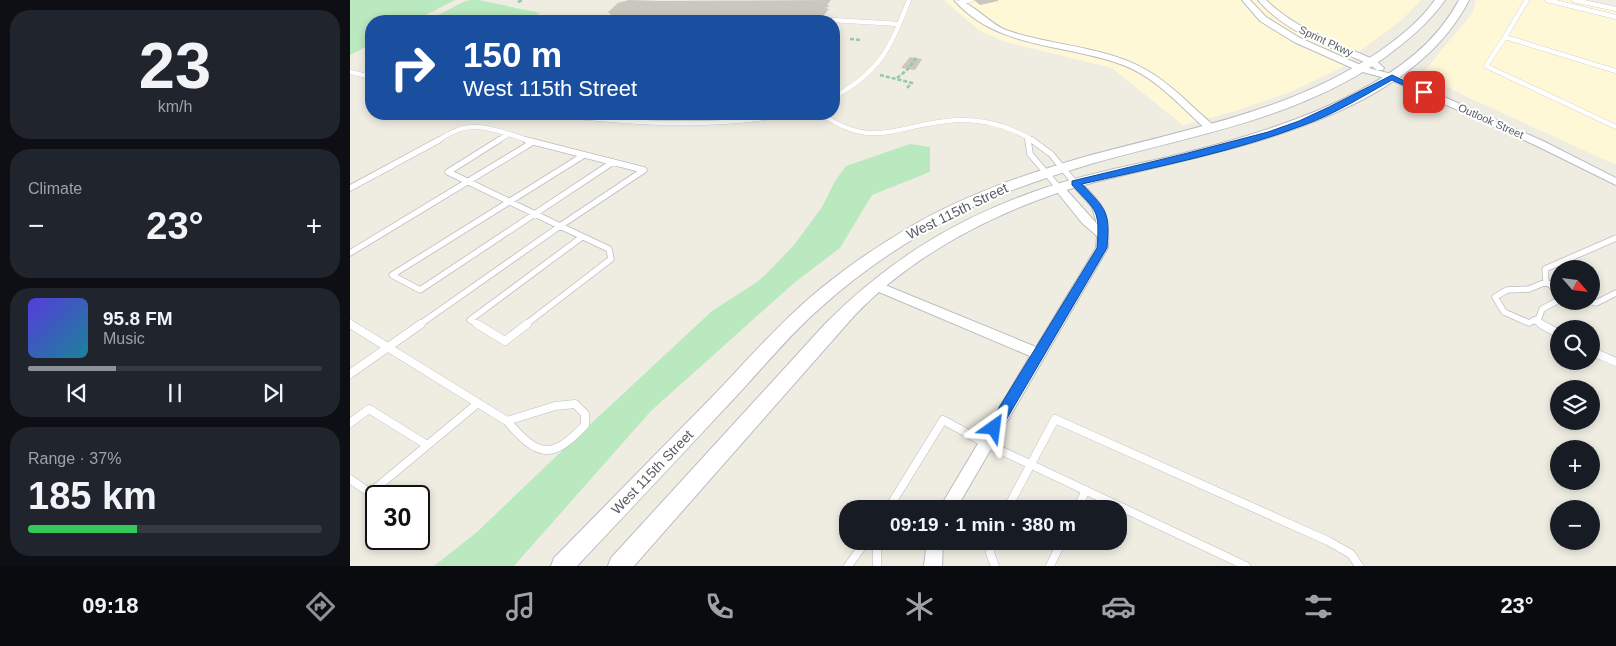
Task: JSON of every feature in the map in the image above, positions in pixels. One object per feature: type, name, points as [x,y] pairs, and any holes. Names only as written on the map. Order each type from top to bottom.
[{"type":"street","name":"Sprint Pkwy","points":[[1246,0],[1262,19],[1283,33],[1367,66]]},
{"type":"street","name":"Sprint Pkwy","points":[[1262,0],[1275,13],[1302,30],[1367,66]]},
{"type":"street","name":"West 115th Street","points":[[562,566],[804,312],[849,274],[886,248],[933,220],[981,197],[1046,172],[1210,128],[1290,103],[1324,89],[1367,66],[1417,27],[1440,0]]},
{"type":"street","name":"West 115th Street","points":[[619,566],[831,329],[876,286],[902,266],[972,223],[1059,188],[1271,134],[1302,123],[1332,109],[1392,77],[1426,52],[1453,21],[1464,0]]},
{"type":"street","points":[[960,1],[988,24],[1001,31],[1112,59],[1144,72],[1159,82],[1210,128]]},
{"type":"street","name":"Outlook Street","points":[[1367,66],[1541,144],[1616,182]]},
{"type":"street","points":[[952,500],[1102,248],[1104,222],[1101,211],[1075,183]]},
{"type":"street","points":[[1059,188],[1086,220],[1103,235]]},
{"type":"street","points":[[876,286],[1039,354]]},
{"type":"street","points":[[933,566],[934,550]]},
{"type":"lane","points":[[840,93],[856,84],[878,66],[909,0]]},
{"type":"lane","points":[[960,1],[972,0]]},
{"type":"lane","points":[[1526,0],[1486,66],[1616,127]]},
{"type":"lane","points":[[1547,0],[1616,16]]},
{"type":"lane","points":[[1574,0],[1616,9]]},
{"type":"lane","points":[[840,20],[899,24]]},
{"type":"lane","points":[[1505,37],[1616,71]]},
{"type":"lane","points":[[350,72],[365,76]]},
{"type":"lane","points":[[646,120],[709,125],[758,120]]},
{"type":"lane","points":[[830,120],[843,129],[856,132],[886,133],[939,122],[972,120],[1002,126],[1046,150],[1075,183]]},
{"type":"lane","points":[[350,188],[459,129],[470,126],[644,170],[560,226],[350,374]]},
{"type":"lane","points":[[507,135],[448,172],[533,214],[582,236],[609,249],[611,259],[505,341],[470,320],[582,236]]},
{"type":"lane","points":[[1028,139],[1030,154],[1059,188]]},
{"type":"lane","points":[[350,253],[534,142]]},
{"type":"lane","points":[[584,155],[392,275],[420,290],[613,162]]},
{"type":"lane","points":[[1546,282],[1545,269],[1616,238]]},
{"type":"lane","points":[[1546,282],[1550,285]]},
{"type":"lane","points":[[1546,282],[1529,289],[1507,290],[1495,297],[1498,308],[1510,317],[1529,323],[1539,318],[1542,309],[1550,305]]},
{"type":"lane","points":[[1600,301],[1616,293]]},
{"type":"lane","points":[[1534,320],[1550,329]]},
{"type":"lane","points":[[350,324],[507,421],[523,442],[538,450],[553,452],[570,442],[586,425],[585,414],[575,404],[555,406],[507,421]]},
{"type":"lane","points":[[1600,355],[1616,362]]},
{"type":"lane","points":[[350,479],[370,493],[478,403]]},
{"type":"lane","points":[[350,423],[369,409],[427,445]]},
{"type":"lane","points":[[1012,500],[1055,419],[1328,541],[1346,551],[1358,562],[1359,566]]},
{"type":"lane","points":[[894,500],[943,420],[985,442],[1246,566]]},
{"type":"lane","points":[[1081,500],[1086,490]]},
{"type":"lane","points":[[848,566],[860,550]]},
{"type":"lane","points":[[877,550],[877,566]]},
{"type":"lane","points":[[990,550],[995,566]]},
{"type":"lane","points":[[1050,566],[1058,550]]},
{"type":"path","points":[[518,2],[523,0]]},
{"type":"path","points":[[850,39],[861,40]]},
{"type":"path","points":[[896,79],[908,69],[916,58]]},
{"type":"path","points":[[877,74],[912,83],[906,89]]},
{"type":"shaded area","points":[[944,0],[1421,0],[1402,20],[1339,69],[1288,93],[1232,112],[1183,125],[1112,68],[1006,42],[980,31]]},
{"type":"shaded area","points":[[1476,0],[1580,0],[1616,8],[1616,165],[1463,95],[1423,73],[1473,12]]},
{"type":"green space","points":[[350,0],[455,0],[426,15],[365,15],[365,47],[350,55]]},
{"type":"green space","points":[[479,0],[540,13],[536,15],[438,15],[465,1]]},
{"type":"green space","points":[[910,144],[930,147],[930,172],[872,195],[840,248],[794,283],[651,411],[514,566],[434,566],[477,532],[712,311],[757,282],[766,274],[794,245],[822,207],[835,181],[846,166]]},
{"type":"building","points":[[629,0],[831,0],[827,5],[830,6],[825,8],[829,9],[824,15],[611,15],[608,12],[618,3]]},
{"type":"building","points":[[974,0],[998,0],[998,1],[980,5]]},
{"type":"building","points":[[910,57],[922,59],[915,70],[901,68]]},
{"type":"route","points":[[994,428],[1102,248],[1104,222],[1101,211],[1075,183],[1186,157],[1271,134],[1302,123],[1332,109],[1392,77],[1424,92]]}]
